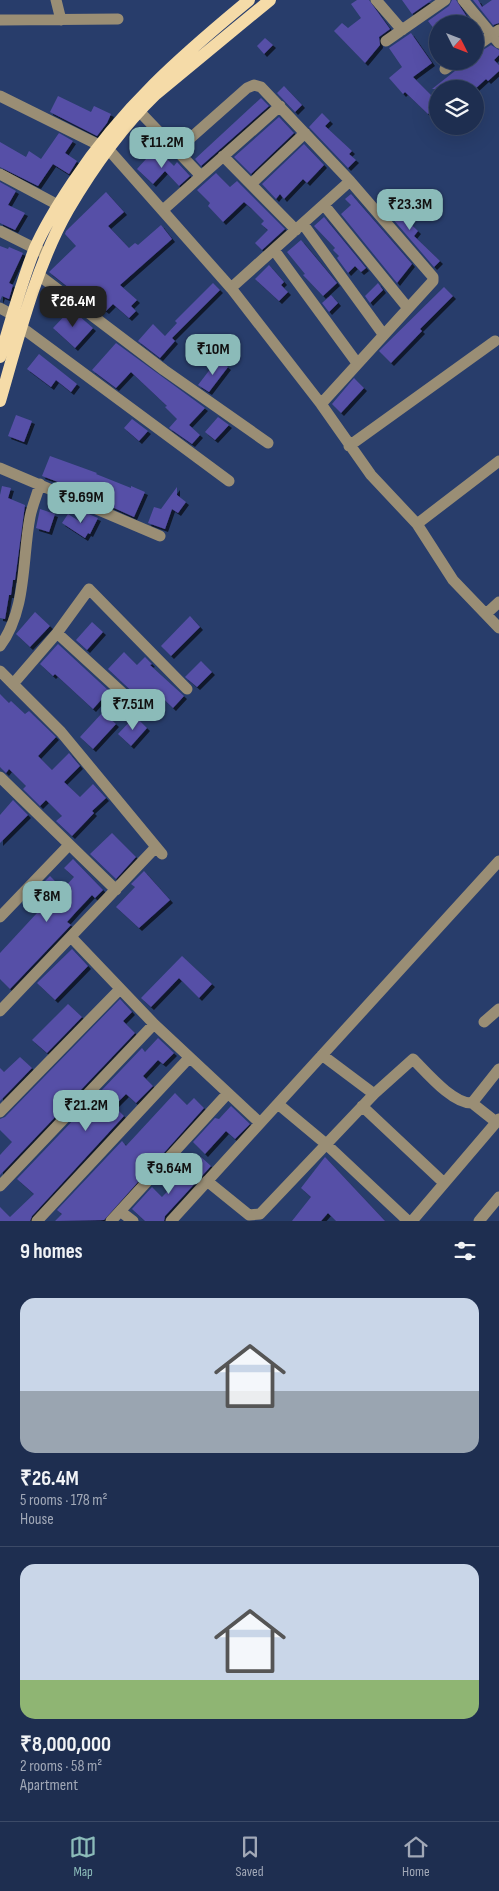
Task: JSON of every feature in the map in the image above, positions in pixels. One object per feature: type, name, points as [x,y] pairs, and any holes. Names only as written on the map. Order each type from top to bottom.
[{"type":"main road","points":[[0,357],[35,249],[58,205],[158,77],[249,0]]},
{"type":"main road","points":[[0,401],[21,327],[48,255],[68,210],[104,147],[156,94],[270,0]]},
{"type":"street","points":[[56,0],[61,20]]},
{"type":"street","points":[[376,0],[402,30]]},
{"type":"street","points":[[386,41],[444,0]]},
{"type":"street","points":[[462,0],[497,36],[484,42]]},
{"type":"street","points":[[0,20],[118,19]]},
{"type":"street","points":[[177,150],[247,88],[254,85],[261,87],[350,182],[433,277],[433,280],[320,404]]},
{"type":"street","points":[[0,96],[104,147],[231,288],[320,404],[371,475],[417,524],[453,580],[499,628]]},
{"type":"street","points":[[162,210],[280,106]]},
{"type":"street","points":[[139,111],[201,176]]},
{"type":"street","points":[[251,184],[305,133]]},
{"type":"street","points":[[223,156],[251,184],[300,227],[383,334]]},
{"type":"street","points":[[0,174],[58,205]]},
{"type":"street","points":[[231,288],[350,182]]},
{"type":"street","points":[[324,205],[407,308]]},
{"type":"street","points":[[0,232],[48,255]]},
{"type":"street","points":[[274,250],[357,363]]},
{"type":"street","points":[[40,276],[164,370],[268,443]]},
{"type":"street","points":[[0,308],[13,315]]},
{"type":"street","points":[[21,327],[229,482]]},
{"type":"street","points":[[349,446],[495,341]]},
{"type":"street","points":[[417,524],[499,461]]},
{"type":"street","points":[[0,468],[160,536]]},
{"type":"street","points":[[0,646],[6,637],[15,614],[30,516],[40,484]]},
{"type":"street","points":[[13,684],[57,632],[89,589],[187,689]]},
{"type":"street","points":[[486,614],[499,602]]},
{"type":"street","points":[[57,632],[139,708]]},
{"type":"street","points":[[0,672],[61,732],[159,850],[116,890],[0,1011]]},
{"type":"street","points":[[0,777],[116,890]]},
{"type":"street","points":[[0,918],[69,845]]},
{"type":"street","points":[[171,1221],[499,861]]},
{"type":"street","points":[[71,937],[154,1024],[260,1123]]},
{"type":"street","points":[[0,1112],[120,988]]},
{"type":"street","points":[[484,1022],[499,1009]]},
{"type":"street","points":[[0,1186],[154,1024]]},
{"type":"street","points":[[322,1055],[374,1094]]},
{"type":"street","points":[[37,1221],[189,1058]]},
{"type":"street","points":[[207,1181],[249,1215],[264,1217],[326,1144],[374,1094],[413,1059],[455,1099],[466,1104],[472,1103],[499,1069]]},
{"type":"street","points":[[110,1221],[228,1093]]},
{"type":"street","points":[[412,1221],[496,1126],[472,1103]]},
{"type":"street","points":[[278,1104],[326,1144],[408,1221]]},
{"type":"street","points":[[362,1106],[444,1183]]},
{"type":"street","points":[[479,1221],[499,1197]]},
{"type":"street","points":[[120,1211],[133,1221]]},
{"type":"building","points":[[357,0],[369,0],[390,29],[379,37],[380,45],[365,63],[334,31],[342,23],[348,28],[361,18],[351,4]]},
{"type":"building","points":[[402,0],[432,0],[412,14]]},
{"type":"building","points":[[452,0],[456,0],[466,15],[436,15],[449,6]]},
{"type":"building","points":[[473,0],[478,0],[482,7],[492,0],[499,0],[499,23],[493,25]]},
{"type":"building","points":[[411,33],[429,59],[429,65],[413,77],[429,93],[428,114],[405,92],[403,94],[389,78],[402,67],[389,48]]},
{"type":"building","points":[[265,38],[273,45],[264,54],[257,46]]},
{"type":"building","points":[[491,45],[499,50],[499,55],[494,60],[499,65],[499,71],[488,81],[486,79],[484,81],[443,80],[456,70],[484,70],[484,49]]},
{"type":"building","points":[[284,86],[302,105],[295,112],[277,93]]},
{"type":"building","points":[[58,96],[91,112],[94,106],[111,114],[97,136],[50,112]]},
{"type":"building","points":[[261,98],[269,106],[201,166],[195,159]]},
{"type":"building","points":[[322,113],[330,121],[325,126],[352,151],[349,154],[356,160],[348,168],[309,127]]},
{"type":"building","points":[[279,117],[294,133],[251,174],[234,157]]},
{"type":"building","points":[[59,133],[73,141],[65,153],[77,161],[69,174],[53,164],[38,186],[0,167],[0,142],[26,157],[29,151],[41,159]]},
{"type":"building","points":[[304,144],[324,165],[307,183],[303,179],[284,199],[280,194],[276,199],[262,184]]},
{"type":"building","points":[[156,148],[174,166],[177,162],[190,176],[179,186],[165,171],[153,184],[137,169]]},
{"type":"building","points":[[216,173],[230,187],[237,181],[285,229],[262,250],[255,243],[268,230],[261,224],[264,221],[251,208],[244,202],[223,222],[208,206],[210,203],[197,190]]},
{"type":"building","points":[[0,182],[16,191],[8,205],[25,213],[15,230],[0,223]]},
{"type":"building","points":[[106,192],[124,212],[108,226],[129,248],[135,243],[138,245],[161,225],[172,239],[120,285],[137,300],[131,306],[136,311],[129,318],[113,304],[106,311],[82,292],[79,296],[49,272],[76,246],[65,234],[66,231]]},
{"type":"building","points":[[351,194],[412,264],[397,283],[341,214],[351,205],[345,199]]},
{"type":"building","points":[[398,198],[405,206],[398,212],[418,231],[414,236],[440,261],[434,267],[386,211]]},
{"type":"building","points":[[324,217],[366,268],[361,272],[355,266],[348,273],[337,258],[339,256],[333,250],[335,248],[314,226]]},
{"type":"building","points":[[301,240],[337,283],[323,296],[303,275],[305,274],[287,252]]},
{"type":"building","points":[[0,246],[8,249],[9,247],[23,253],[9,283],[13,285],[9,299],[2,296],[0,301]]},
{"type":"building","points":[[269,265],[284,282],[281,285],[288,292],[279,301],[255,279]]},
{"type":"building","points":[[213,283],[220,290],[172,338],[175,341],[160,358],[138,341],[153,324],[165,336],[177,323],[175,321]]},
{"type":"building","points":[[378,283],[383,290],[370,303],[365,296]]},
{"type":"building","points":[[444,287],[453,296],[420,329],[422,331],[391,363],[379,351]]},
{"type":"building","points":[[331,295],[338,303],[329,312],[322,303]]},
{"type":"building","points":[[71,309],[93,328],[75,348],[53,328]]},
{"type":"building","points":[[116,343],[205,408],[189,425],[200,435],[192,444],[169,428],[177,419],[165,407],[167,406],[131,372],[116,388],[92,370]]},
{"type":"building","points":[[39,354],[77,384],[71,392],[56,380],[51,387],[27,369]]},
{"type":"building","points":[[218,359],[228,367],[209,392],[198,385]]},
{"type":"building","points":[[354,378],[364,388],[341,413],[332,404]]},
{"type":"building","points":[[16,415],[32,421],[24,442],[8,436]]},
{"type":"building","points":[[218,417],[229,425],[215,440],[205,432]]},
{"type":"building","points":[[132,419],[148,431],[139,441],[124,428]]},
{"type":"building","points":[[50,456],[145,492],[134,517],[92,498],[93,495],[42,476]]},
{"type":"building","points":[[2,486],[11,488],[8,498],[25,505],[15,580],[13,580],[11,595],[9,595],[5,619],[0,618],[0,495]]},
{"type":"building","points":[[177,487],[177,495],[186,502],[178,513],[172,509],[165,529],[148,523],[154,507],[161,509]]},
{"type":"building","points":[[40,509],[55,514],[49,532],[36,528]]},
{"type":"building","points":[[86,513],[98,518],[90,534],[88,533],[85,538],[62,523],[68,514],[82,523]]},
{"type":"building","points":[[35,612],[50,626],[30,647],[16,634]]},
{"type":"building","points":[[190,616],[200,627],[171,656],[161,646]]},
{"type":"building","points":[[92,622],[103,632],[87,650],[76,640]]},
{"type":"building","points":[[58,644],[109,691],[93,709],[55,674],[53,676],[40,664]]},
{"type":"building","points":[[124,652],[137,665],[145,657],[152,664],[150,665],[184,696],[173,708],[153,689],[141,700],[108,669]]},
{"type":"building","points":[[201,661],[212,672],[197,687],[185,677]]},
{"type":"building","points":[[0,694],[25,714],[29,711],[56,737],[38,756],[52,770],[69,753],[80,766],[64,782],[80,797],[93,784],[106,798],[92,811],[94,813],[72,836],[56,821],[62,816],[46,800],[40,806],[23,789],[26,786],[9,769],[6,773],[0,767]]},
{"type":"building","points":[[103,712],[116,724],[93,749],[80,737]]},
{"type":"building","points":[[135,716],[147,728],[131,746],[118,734]]},
{"type":"building","points":[[13,800],[28,815],[0,843],[0,815]]},
{"type":"building","points":[[112,833],[136,857],[116,879],[90,854]]},
{"type":"building","points":[[73,859],[103,890],[95,898],[92,895],[76,912],[67,922],[71,925],[10,989],[0,979],[0,953],[49,900],[37,889],[50,876],[63,889],[74,877],[64,868]]},
{"type":"building","points":[[144,871],[170,900],[139,928],[116,907],[135,887],[131,884]]},
{"type":"building","points":[[72,949],[88,966],[55,1000],[37,983]]},
{"type":"building","points":[[182,956],[212,984],[199,998],[179,978],[151,1007],[141,998]]},
{"type":"building","points":[[120,999],[132,1012],[123,1021],[135,1033],[0,1175],[0,1155],[12,1142],[0,1130],[0,1119],[5,1117]]},
{"type":"building","points":[[68,1004],[82,1017],[47,1053],[32,1040]]},
{"type":"building","points":[[158,1038],[174,1053],[163,1064],[158,1060],[143,1076],[153,1086],[136,1103],[126,1094],[114,1106],[124,1116],[32,1216],[30,1221],[0,1221],[0,1207],[10,1217],[34,1194],[17,1179],[142,1048],[145,1052]]},
{"type":"building","points":[[20,1057],[32,1068],[0,1101],[0,1068],[4,1072]]},
{"type":"building","points":[[175,1093],[187,1105],[194,1098],[204,1108],[104,1220],[55,1221],[62,1214],[57,1210],[122,1141],[126,1146]]},
{"type":"building","points":[[231,1106],[250,1124],[235,1139],[226,1131],[205,1154],[193,1142],[215,1118],[219,1119]]},
{"type":"building","points":[[201,1157],[211,1166],[165,1216],[164,1221],[145,1221],[132,1209],[152,1187],[162,1197]]},
{"type":"building","points":[[325,1157],[385,1221],[336,1221],[328,1213],[321,1221],[292,1221],[311,1197],[301,1188]]}]
